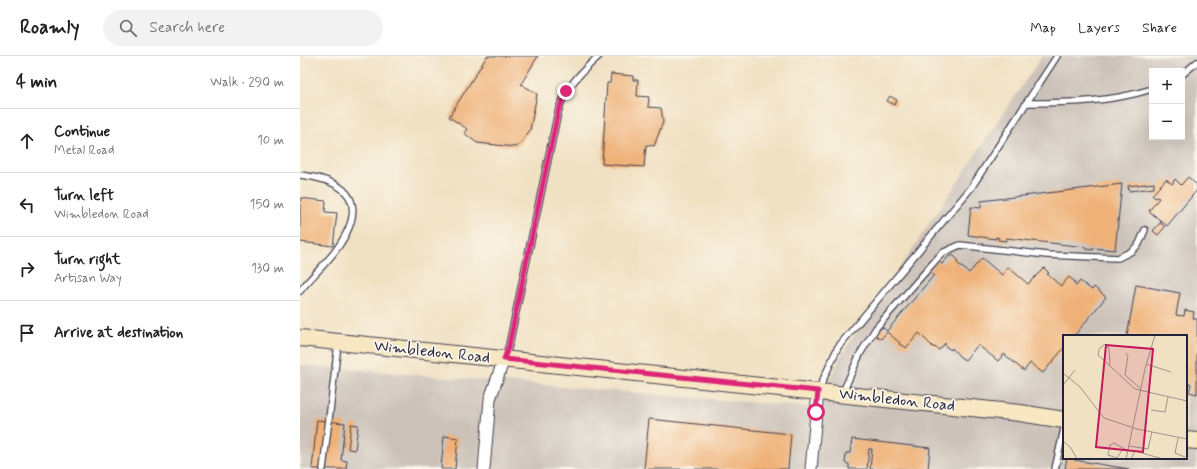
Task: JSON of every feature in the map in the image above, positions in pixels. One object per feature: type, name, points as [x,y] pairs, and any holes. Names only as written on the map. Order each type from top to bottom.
[{"type":"main road","name":"Wimbledon Road","points":[[300,338],[818,391],[1020,413],[1063,420]]},
{"type":"main road","points":[[1187,440],[1197,441]]},
{"type":"street","points":[[484,469],[490,399],[504,359]]},
{"type":"street","points":[[810,469],[818,391]]},
{"type":"lane","points":[[504,359],[509,345],[558,112],[566,91],[599,56]]},
{"type":"lane","points":[[818,391],[838,347],[971,188],[1057,56]]},
{"type":"lane","points":[[1185,72],[1197,62]]},
{"type":"lane","points":[[1026,103],[1072,103],[1104,100],[1149,90]]},
{"type":"lane","points":[[300,175],[329,180],[339,186],[347,193],[353,209],[348,231],[336,250],[300,291]]},
{"type":"lane","points":[[842,394],[860,354],[876,328],[942,253],[950,248],[960,245],[1047,255],[1118,258],[1132,251],[1138,244],[1145,230]]},
{"type":"lane","points":[[323,469],[338,342]]},
{"type":"lane","points":[[1054,469],[1063,433]]},
{"type":"shaded area","points":[[1042,56],[1197,56],[1197,469],[300,469],[300,365],[818,408],[840,357]]},
{"type":"building","points":[[487,56],[538,56],[521,84],[537,94],[530,130],[516,147],[477,143],[464,133],[467,129],[449,117]]},
{"type":"building","points":[[611,74],[633,76],[633,80],[638,80],[637,96],[649,97],[648,107],[661,108],[663,122],[654,146],[646,145],[644,167],[602,164],[607,83],[610,83]]},
{"type":"building","points":[[890,96],[897,100],[895,105],[887,101]]},
{"type":"building","points":[[1188,177],[1197,185],[1197,190],[1167,226],[1149,211],[1159,198],[1155,198],[1152,195],[1166,179],[1172,184],[1175,179],[1181,185]]},
{"type":"building","points":[[1154,183],[1154,188],[1129,191],[1128,186]]},
{"type":"building","points":[[1122,184],[1115,250],[1093,248],[1093,250],[1086,249],[1086,247],[1006,238],[1006,241],[998,240],[999,238],[996,237],[996,239],[968,235],[971,207],[981,208],[981,201]]},
{"type":"building","points":[[300,198],[326,201],[325,212],[337,213],[333,246],[300,242]]},
{"type":"building","points":[[1160,223],[1165,227],[1158,235],[1153,231]]},
{"type":"building","points":[[953,255],[958,260],[956,262],[969,273],[982,258],[1002,275],[1008,267],[1028,284],[1044,268],[1049,273],[1047,274],[1061,286],[1069,277],[1075,282],[1074,284],[1076,286],[1080,281],[1092,290],[1094,287],[1106,297],[1075,335],[1063,335],[1063,349],[1043,373],[1030,363],[1024,371],[1004,354],[998,361],[978,345],[965,360],[952,348],[951,350],[945,346],[945,343],[939,350],[935,347],[934,348],[919,333],[906,348],[899,344],[900,343],[887,332],[881,339],[875,335],[882,327],[887,331],[934,275],[929,271],[938,261],[942,264],[949,256],[951,257]]},
{"type":"building","points":[[1136,285],[1180,293],[1176,315],[1184,316],[1185,310],[1194,312],[1193,318],[1197,319],[1197,394],[1189,392],[1191,384],[1187,383],[1187,335],[1127,335]]},
{"type":"building","points":[[649,419],[791,434],[788,469],[644,469]]},
{"type":"building","points":[[317,420],[345,423],[341,460],[347,461],[346,469],[312,469]]},
{"type":"building","points":[[351,424],[358,425],[355,450],[348,449]]},
{"type":"building","points":[[444,436],[458,438],[455,469],[441,469]]},
{"type":"building","points":[[852,439],[930,448],[928,469],[870,469],[872,449],[869,449],[867,469],[849,469],[849,464],[845,463],[846,453],[850,453]]},
{"type":"building","points":[[1067,459],[1074,459],[1129,469],[1065,469]]},
{"type":"route","points":[[566,91],[558,112],[530,250],[509,345],[504,359],[818,391],[816,412]]}]
